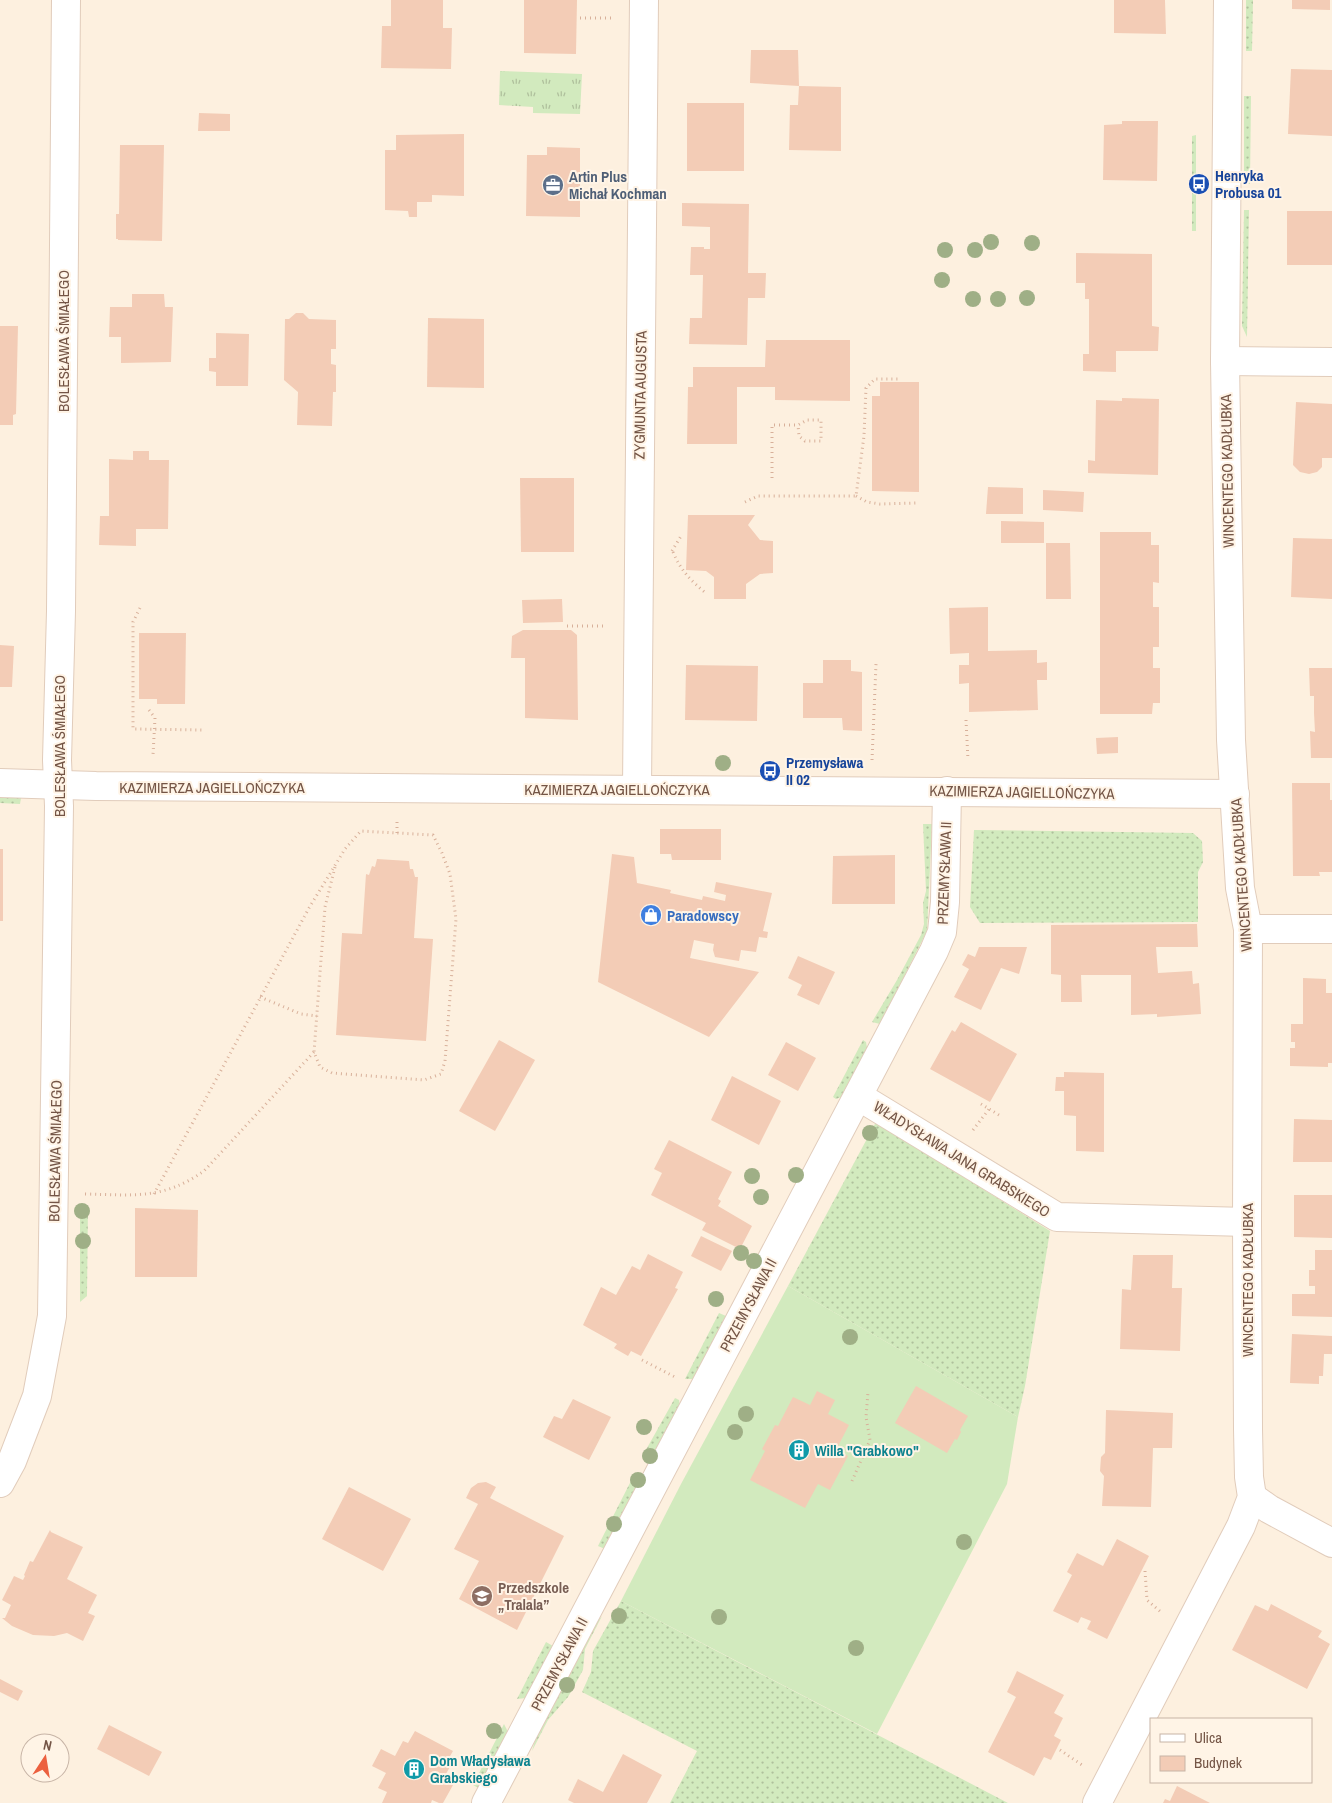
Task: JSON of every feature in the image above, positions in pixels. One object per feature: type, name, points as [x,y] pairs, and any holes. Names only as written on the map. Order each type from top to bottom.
[{"type":"street","name":"BOLESŁAWA ŚMIAŁEGO","points":[[0,1483],[12,1461],[37,1396],[52,1316],[55,1192],[66,0]]},
{"type":"street","name":"ZYGMUNTA AUGUSTA","points":[[637,789],[644,0]]},
{"type":"street","name":"WINCENTEGO KADŁUBKA","points":[[1228,0],[1225,361],[1231,740],[1240,888],[1248,929],[1246,1222],[1248,1477],[1252,1497]]},
{"type":"street","points":[[1225,361],[1332,362]]},
{"type":"street","name":"KAZIMIERZA JAGIELLOŃCZYKA","points":[[0,783],[1235,794]]},
{"type":"street","name":"PRZEMYSŁAWA II","points":[[486,1803],[934,951],[942,932],[947,791]]},
{"type":"street","points":[[1248,929],[1332,929]]},
{"type":"street","name":"WŁADYSŁAWA JANA GRABSKIEGO","points":[[858,1096],[1057,1217],[1246,1222]]},
{"type":"street","points":[[1097,1803],[1236,1535],[1252,1497],[1269,1509],[1332,1543]]},
{"type":"path","points":[[580,18],[622,18]]},
{"type":"path","points":[[856,496],[864,436],[866,388],[875,379],[898,379]]},
{"type":"path","points":[[772,478],[772,424],[798,425],[807,420],[821,420],[821,441],[805,442],[799,436],[798,425]]},
{"type":"path","points":[[745,502],[758,496],[856,496],[867,502],[880,504],[916,504]]},
{"type":"path","points":[[672,551],[679,566],[707,594]]},
{"type":"path","points":[[140,608],[133,622],[133,729],[204,730]]},
{"type":"path","points":[[567,626],[608,626]]},
{"type":"path","points":[[872,760],[876,664]]},
{"type":"path","points":[[149,710],[155,718],[153,754]]},
{"type":"path","points":[[966,720],[968,761]]},
{"type":"path","points":[[154,1194],[309,908],[345,849],[361,831],[433,835],[450,874],[456,919],[445,1061],[441,1074],[424,1080],[332,1072],[320,1067],[314,1052],[325,906],[335,867]]},
{"type":"path","points":[[260,997],[301,1014],[317,1016]]},
{"type":"path","points":[[55,1192],[126,1195],[154,1194],[172,1190],[188,1182],[204,1171],[314,1052]]},
{"type":"path","points":[[981,1104],[999,1115]]},
{"type":"path","points":[[972,1131],[989,1109]]},
{"type":"path","points":[[642,1360],[682,1381]]},
{"type":"path","points":[[852,1481],[870,1440],[866,1417],[868,1392]]},
{"type":"path","points":[[1144,1571],[1146,1600],[1161,1612]]},
{"type":"path","points":[[1060,1750],[1082,1765]]},
{"type":"green space","points":[[1246,0],[1253,0],[1252,51],[1246,51]]},
{"type":"green space","points":[[500,71],[582,74],[580,114],[533,113],[533,107],[499,105]]},
{"type":"green space","points":[[1244,96],[1251,96],[1250,184],[1244,184]]},
{"type":"green space","points":[[1196,135],[1196,231],[1192,231],[1192,136]]},
{"type":"green space","points":[[1244,210],[1249,210],[1247,337],[1242,326]]},
{"type":"green space","points":[[0,797],[21,798],[20,804],[0,803]]},
{"type":"green space","points":[[923,824],[932,824],[927,931],[880,1024],[872,1022],[921,935],[924,924],[923,903],[926,891]]},
{"type":"green space","points":[[974,830],[1193,833],[1202,841],[1203,862],[1198,872],[1198,922],[980,923],[970,907]]},
{"type":"green space","points":[[863,1040],[866,1042],[867,1048],[841,1097],[836,1099],[833,1097]]},
{"type":"green space","points":[[876,1122],[1050,1231],[1025,1386],[1018,1417],[788,1286]]},
{"type":"green space","points":[[80,1205],[88,1205],[87,1296],[80,1302]]},
{"type":"green space","points":[[788,1286],[1018,1417],[1007,1484],[877,1734],[621,1601],[681,1484]]},
{"type":"green space","points":[[719,1313],[726,1316],[693,1379],[685,1379]]},
{"type":"green space","points":[[675,1398],[679,1400],[680,1406],[650,1462],[642,1457]]},
{"type":"green space","points":[[635,1473],[643,1477],[605,1549],[598,1546]]},
{"type":"green space","points":[[621,1601],[1008,1803],[670,1803],[697,1751],[582,1692],[591,1672],[593,1651]]},
{"type":"green space","points":[[602,1616],[585,1649],[583,1670],[568,1697],[548,1720],[532,1751],[546,1701],[572,1652]]},
{"type":"green space","points":[[546,1642],[553,1646],[526,1698],[517,1699]]},
{"type":"green space","points":[[504,1724],[508,1732],[480,1789],[473,1785]]},
{"type":"building","points":[[391,0],[443,0],[443,28],[452,28],[451,69],[381,68],[382,26],[391,26]]},
{"type":"building","points":[[524,0],[577,0],[576,54],[524,53]]},
{"type":"building","points":[[1114,0],[1165,0],[1166,34],[1114,33]]},
{"type":"building","points":[[1292,0],[1330,0],[1330,10],[1292,9]]},
{"type":"building","points":[[751,50],[798,50],[799,86],[750,83]]},
{"type":"building","points":[[1291,69],[1332,70],[1332,136],[1288,134]]},
{"type":"building","points":[[799,86],[841,87],[841,151],[789,150],[790,105],[798,105]]},
{"type":"building","points":[[687,103],[744,103],[744,171],[687,171]]},
{"type":"building","points":[[199,113],[230,114],[230,131],[198,131]]},
{"type":"building","points":[[1122,121],[1158,121],[1157,181],[1103,180],[1104,125],[1122,124]]},
{"type":"building","points":[[464,134],[464,196],[432,195],[432,202],[417,202],[417,217],[409,217],[408,211],[385,210],[385,150],[396,150],[396,135]]},
{"type":"building","points":[[120,145],[164,145],[162,241],[116,239],[116,214],[119,214]]},
{"type":"building","name":"Artin Plus Michał Kochman","points":[[547,147],[580,148],[580,217],[526,216],[527,155],[547,155]]},
{"type":"building","points":[[682,203],[749,204],[748,273],[766,273],[765,298],[748,298],[747,345],[689,344],[690,318],[702,318],[703,275],[690,275],[691,247],[710,249],[710,227],[682,226]]},
{"type":"building","points":[[1287,211],[1332,211],[1332,265],[1287,265]]},
{"type":"building","points":[[1076,253],[1152,254],[1152,326],[1159,327],[1158,351],[1116,351],[1116,372],[1083,371],[1083,354],[1089,354],[1089,299],[1085,299],[1085,283],[1076,283]]},
{"type":"building","points":[[132,294],[164,294],[165,307],[173,307],[171,362],[121,363],[121,337],[109,337],[110,307],[132,307]]},
{"type":"building","points":[[296,313],[303,313],[309,319],[336,320],[336,349],[331,349],[331,364],[336,365],[336,392],[333,392],[332,426],[297,425],[298,392],[284,380],[285,319],[289,319]]},
{"type":"building","points":[[428,318],[484,319],[484,388],[427,387]]},
{"type":"building","points":[[0,326],[18,326],[16,414],[13,415],[13,425],[0,425]]},
{"type":"building","points":[[216,333],[249,334],[248,386],[216,386],[216,372],[209,371],[209,358],[216,358]]},
{"type":"building","points":[[766,340],[850,340],[850,401],[775,400],[775,387],[737,387],[737,444],[687,444],[688,387],[693,387],[693,367],[765,367]]},
{"type":"building","points":[[880,382],[919,382],[919,492],[872,491],[872,396],[880,396]]},
{"type":"building","points":[[1122,398],[1159,399],[1158,475],[1088,473],[1088,460],[1095,461],[1096,400],[1122,401]]},
{"type":"building","points":[[1296,402],[1332,404],[1332,458],[1322,458],[1322,467],[1317,472],[1309,474],[1300,472],[1293,465]]},
{"type":"building","points":[[133,451],[149,451],[149,460],[169,460],[168,529],[136,529],[136,546],[99,545],[100,516],[109,516],[109,459],[133,460]]},
{"type":"building","points":[[520,478],[574,478],[574,552],[521,552]]},
{"type":"building","points":[[988,487],[1023,488],[1023,514],[986,514]]},
{"type":"building","points":[[1043,490],[1084,492],[1083,512],[1043,510]]},
{"type":"building","points":[[688,515],[755,515],[748,525],[760,540],[773,541],[773,573],[760,574],[746,584],[746,599],[714,599],[714,577],[706,571],[686,570]]},
{"type":"building","points":[[1001,521],[1044,522],[1044,543],[1001,543]]},
{"type":"building","points":[[1100,532],[1151,532],[1151,545],[1159,545],[1159,583],[1153,582],[1153,607],[1159,607],[1159,647],[1153,647],[1153,668],[1160,668],[1160,703],[1153,703],[1152,714],[1100,714]]},
{"type":"building","points":[[1293,538],[1332,539],[1332,599],[1291,597]]},
{"type":"building","points":[[1046,543],[1070,543],[1071,599],[1046,599]]},
{"type":"building","points":[[562,599],[563,622],[523,623],[522,600]]},
{"type":"building","points":[[988,607],[988,651],[1037,650],[1037,663],[1047,662],[1047,680],[1037,680],[1038,710],[969,712],[969,683],[959,684],[959,665],[969,665],[969,653],[950,654],[949,608]]},
{"type":"building","points":[[523,630],[571,630],[577,635],[578,720],[525,718],[525,658],[511,658],[512,636]]},
{"type":"building","points":[[139,633],[186,633],[185,704],[157,704],[157,699],[139,699]]},
{"type":"building","points":[[0,645],[14,646],[12,687],[0,687]]},
{"type":"building","points":[[823,660],[851,660],[851,671],[862,672],[862,731],[843,730],[842,718],[803,718],[803,683],[823,683]]},
{"type":"building","points":[[686,665],[758,666],[757,721],[685,720]]},
{"type":"building","points":[[1309,668],[1332,668],[1332,758],[1311,758],[1310,731],[1315,732],[1314,696],[1310,696]]},
{"type":"building","points":[[1118,737],[1118,753],[1097,754],[1096,738]]},
{"type":"building","points":[[1292,783],[1330,783],[1330,800],[1332,800],[1332,872],[1319,872],[1320,876],[1293,876]]},
{"type":"building","points":[[660,829],[721,829],[721,860],[672,860],[671,854],[660,854]]},
{"type":"building","points":[[0,849],[3,849],[3,921],[0,921]]},
{"type":"building","points":[[612,854],[634,857],[637,883],[671,890],[670,893],[702,900],[703,896],[725,901],[726,895],[714,892],[716,882],[772,893],[763,931],[768,932],[767,938],[759,937],[756,952],[741,950],[739,961],[715,957],[714,944],[694,940],[690,958],[759,972],[709,1037],[598,982]]},
{"type":"building","points":[[895,855],[895,904],[832,904],[833,856]]},
{"type":"building","points":[[377,859],[409,861],[410,869],[413,869],[415,877],[418,877],[414,938],[433,939],[426,1041],[336,1035],[342,933],[362,934],[366,874],[369,875],[372,866],[375,867]]},
{"type":"building","points":[[1197,924],[1198,947],[1156,947],[1158,973],[1192,971],[1193,984],[1199,983],[1201,1014],[1157,1017],[1157,1014],[1131,1015],[1131,975],[1081,975],[1082,1002],[1061,1002],[1061,975],[1051,974],[1051,925]]},
{"type":"building","points":[[979,947],[1027,947],[1019,974],[1001,968],[981,1010],[954,997],[969,969],[962,965],[968,954],[975,957]]},
{"type":"building","points":[[798,956],[835,972],[819,1005],[797,995],[802,985],[788,978]]},
{"type":"building","points":[[1303,978],[1326,979],[1326,993],[1332,993],[1332,1063],[1328,1063],[1328,1067],[1290,1066],[1290,1048],[1295,1048],[1295,1042],[1291,1042],[1291,1024],[1303,1024]]},
{"type":"building","points":[[961,1022],[1017,1054],[990,1102],[930,1069],[952,1030],[955,1032]]},
{"type":"building","points":[[499,1040],[535,1060],[495,1131],[459,1111]]},
{"type":"building","points":[[786,1042],[816,1058],[798,1091],[768,1075]]},
{"type":"building","points":[[1064,1072],[1104,1073],[1104,1152],[1076,1151],[1076,1116],[1064,1115],[1064,1091],[1055,1091],[1056,1077],[1064,1077]]},
{"type":"building","points":[[732,1076],[781,1101],[759,1145],[711,1120]]},
{"type":"building","points":[[1294,1119],[1332,1120],[1332,1162],[1293,1162]]},
{"type":"building","points":[[669,1140],[732,1172],[718,1199],[721,1201],[718,1206],[752,1226],[740,1249],[702,1230],[706,1223],[651,1195],[662,1173],[654,1169]]},
{"type":"building","points":[[1294,1195],[1332,1195],[1332,1238],[1294,1237]]},
{"type":"building","points":[[135,1208],[198,1210],[197,1277],[135,1277]]},
{"type":"building","points":[[701,1236],[732,1251],[721,1271],[691,1256]]},
{"type":"building","points":[[1315,1250],[1332,1250],[1332,1317],[1292,1316],[1292,1294],[1315,1294],[1315,1286],[1309,1286],[1309,1270],[1315,1270]]},
{"type":"building","points":[[648,1254],[683,1272],[675,1288],[678,1289],[641,1356],[631,1351],[628,1356],[614,1348],[617,1344],[583,1325],[601,1287],[616,1295],[632,1266],[640,1270]]},
{"type":"building","points":[[1133,1255],[1173,1255],[1172,1288],[1182,1288],[1180,1351],[1120,1349],[1122,1289],[1131,1290]]},
{"type":"building","points":[[1292,1334],[1332,1336],[1332,1354],[1324,1354],[1323,1376],[1319,1376],[1319,1384],[1290,1383]]},
{"type":"building","points":[[916,1386],[968,1416],[957,1440],[955,1439],[947,1453],[895,1423]]},
{"type":"building","name":"Willa \"Grabkowo\"","points":[[817,1391],[835,1400],[828,1414],[849,1425],[836,1450],[848,1456],[830,1490],[818,1484],[805,1508],[750,1480],[765,1451],[762,1449],[775,1425],[778,1426],[793,1397],[810,1405]]},
{"type":"building","points":[[573,1399],[611,1417],[589,1460],[543,1437],[554,1416],[562,1419]]},
{"type":"building","points":[[1106,1410],[1173,1413],[1172,1448],[1153,1448],[1151,1507],[1102,1506],[1104,1476],[1100,1471],[1101,1457],[1105,1453]]},
{"type":"building","points":[[486,1482],[496,1487],[490,1498],[564,1536],[517,1630],[459,1599],[479,1561],[454,1549],[478,1504],[466,1498],[471,1488],[478,1483]]},
{"type":"building","points":[[349,1487],[411,1519],[383,1571],[322,1539]]},
{"type":"building","points":[[50,1530],[83,1547],[67,1579],[97,1595],[88,1613],[95,1616],[83,1641],[67,1633],[54,1636],[33,1635],[12,1626],[2,1618],[5,1618],[11,1605],[2,1600],[14,1576],[23,1580],[30,1561],[33,1562]]},
{"type":"building","points":[[1117,1539],[1149,1556],[1107,1639],[1087,1629],[1091,1621],[1081,1617],[1078,1623],[1053,1611],[1072,1575],[1067,1572],[1077,1553],[1103,1566]]},
{"type":"building","points":[[1271,1604],[1322,1631],[1318,1637],[1330,1644],[1307,1689],[1232,1650],[1255,1605],[1268,1611]]},
{"type":"building","points":[[1017,1671],[1064,1695],[1054,1713],[1063,1718],[1054,1736],[1061,1740],[1051,1760],[1044,1757],[1034,1776],[988,1752],[1016,1697],[1007,1692]]},
{"type":"building","points":[[0,1679],[23,1691],[18,1701],[0,1692]]},
{"type":"building","points":[[109,1725],[162,1752],[149,1776],[97,1749]]},
{"type":"building","name":"Dom Władysława Grabskiego","points":[[415,1731],[453,1751],[446,1763],[451,1765],[443,1779],[453,1785],[443,1803],[432,1800],[431,1803],[382,1803],[387,1792],[378,1788],[386,1773],[372,1766],[381,1749],[395,1756],[403,1741],[408,1743]]},
{"type":"building","points":[[623,1754],[662,1775],[647,1803],[574,1803],[568,1800],[578,1779],[603,1792]]},
{"type":"building","points":[[1177,1786],[1210,1803],[1163,1803],[1165,1799],[1170,1801]]},
{"type":"place","name":"Henryka Probusa 01","points":[[1199,184]]},
{"type":"place","name":"Artin Plus Michał Kochman","points":[[553,185]]},
{"type":"place","name":"Przemysława II 02","points":[[770,771]]},
{"type":"place","name":"Paradowscy","points":[[651,915]]},
{"type":"place","name":"Willa \"Grabkowo\"","points":[[799,1450]]},
{"type":"place","name":"Przedszkole „Tralala”","points":[[482,1596]]},
{"type":"place","name":"Dom Władysława Grabskiego","points":[[414,1769]]}]
